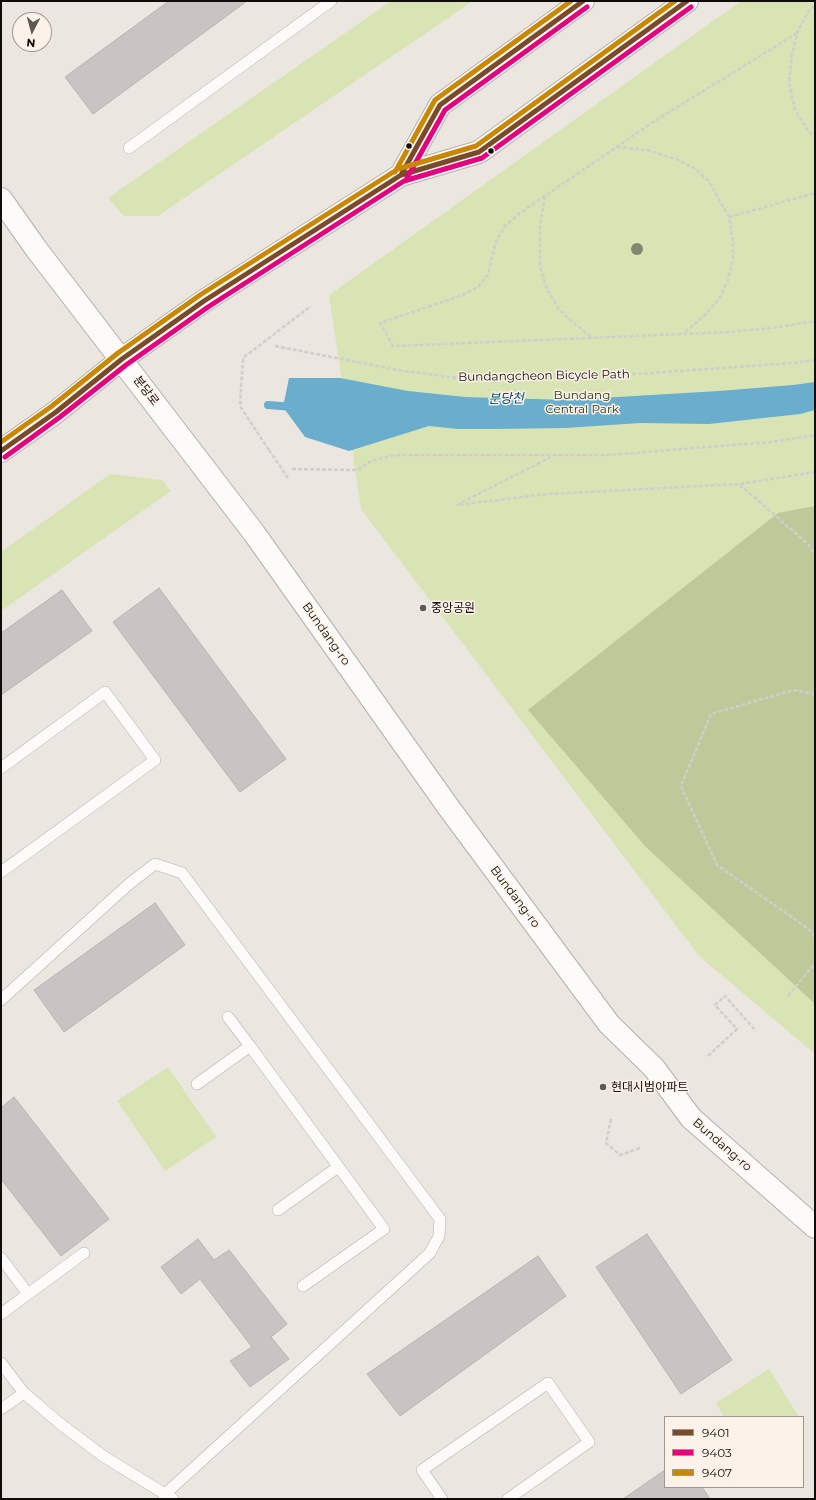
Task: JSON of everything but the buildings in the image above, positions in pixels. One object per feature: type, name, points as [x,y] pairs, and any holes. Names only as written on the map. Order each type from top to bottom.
[{"type":"main road","points":[[401,175],[440,105],[583,1]]},
{"type":"main road","points":[[1,451],[56,412],[122,359],[204,301],[401,175],[479,152],[687,1]]},
{"type":"main road","name":"분당로","points":[[1,199],[37,250],[254,533],[449,808],[610,1024],[654,1068],[691,1118],[815,1227]]},
{"type":"lane","points":[[129,148],[331,1]]},
{"type":"lane","points":[[1,768],[105,692],[155,760],[1,872]]},
{"type":"lane","points":[[1,1000],[129,884],[155,864],[182,873],[440,1219],[439,1236],[430,1253],[168,1497],[103,1456],[63,1426],[24,1392],[1,1363]]},
{"type":"lane","points":[[228,1017],[384,1229],[302,1286]]},
{"type":"lane","points":[[198,1084],[250,1046]]},
{"type":"lane","points":[[278,1210],[338,1167]]},
{"type":"lane","points":[[1,1314],[84,1253]]},
{"type":"lane","points":[[1,1258],[28,1294]]},
{"type":"lane","points":[[442,1499],[422,1470],[548,1383],[589,1442],[508,1499]]},
{"type":"lane","points":[[1,1409],[24,1392]]},
{"type":"path","points":[[815,6],[810,10],[797,33],[792,55],[789,82],[795,110],[809,132],[815,137]]},
{"type":"path","points":[[797,33],[617,147],[520,213],[505,226],[496,241],[488,274],[478,287],[460,296],[380,323],[393,346],[772,328],[815,321]]},
{"type":"path","points":[[617,147],[647,150],[676,159],[695,169],[708,180],[729,217],[733,241],[733,259],[728,280],[720,299],[705,315],[683,333]]},
{"type":"path","points":[[729,217],[815,192]]},
{"type":"path","points":[[545,195],[540,226],[540,268],[547,289],[558,308],[572,322],[593,337]]},
{"type":"path","points":[[288,478],[240,406],[243,358],[310,306]]},
{"type":"path","name":"Bundangcheon Bicycle Path","points":[[275,346],[398,370],[458,378],[636,374],[793,363],[815,360]]},
{"type":"path","points":[[292,469],[358,470],[371,462],[395,455],[553,456],[624,454],[771,442],[815,435]]},
{"type":"path","points":[[553,456],[457,505],[548,494],[740,484],[815,472]]},
{"type":"path","points":[[740,484],[808,544],[815,555]]},
{"type":"path","points":[[815,694],[793,690],[711,714],[681,786],[717,865],[810,930],[815,937]]},
{"type":"path","points":[[788,996],[815,963]]},
{"type":"path","points":[[708,1056],[737,1029],[715,1005],[725,996],[756,1032]]},
{"type":"path","points":[[611,1118],[606,1143],[620,1155],[640,1148]]},
{"type":"green space","points":[[391,1],[473,1],[158,216],[124,216],[108,198]]},
{"type":"green space","name":"Bundang Central Park","points":[[741,1],[815,1],[815,1054],[699,956],[361,509],[329,295]]},
{"type":"green space","points":[[110,474],[162,480],[171,491],[1,611],[1,552]]},
{"type":"green space","points":[[815,506],[815,1004],[646,847],[528,710],[778,513]]},
{"type":"green space","points":[[168,1067],[216,1137],[165,1171],[117,1101]]},
{"type":"green space","points":[[769,1369],[798,1416],[723,1416],[716,1403]]},
{"type":"water","points":[[289,378],[340,378],[408,391],[465,397],[567,400],[719,391],[815,382],[815,410],[800,414],[709,424],[640,423],[566,428],[493,429],[458,429],[429,426],[349,451],[305,437],[283,407]]},
{"type":"waterway","name":"분당천","points":[[268,405],[294,407]]},
{"type":"transit line","name":"9407","points":[[395,172],[435,100],[571,1]]},
{"type":"transit line","name":"9401","points":[[384,186],[401,175],[440,105],[583,1]]},
{"type":"transit line","name":"9407","points":[[1,442],[52,406],[118,353],[200,295],[398,169],[476,146],[675,1]]},
{"type":"transit line","name":"9401","points":[[1,451],[56,412],[122,359],[204,301],[401,175],[479,152],[687,1]]},
{"type":"transit line","name":"9403","points":[[407,178],[445,110],[587,7]]},
{"type":"transit line","name":"9403","points":[[5,457],[60,417],[126,365],[208,307],[404,181],[482,158],[691,7]]},
{"type":"place","name":"중앙공원","points":[[423,608]]},
{"type":"place","name":"현대시범아파트","points":[[603,1087]]}]
